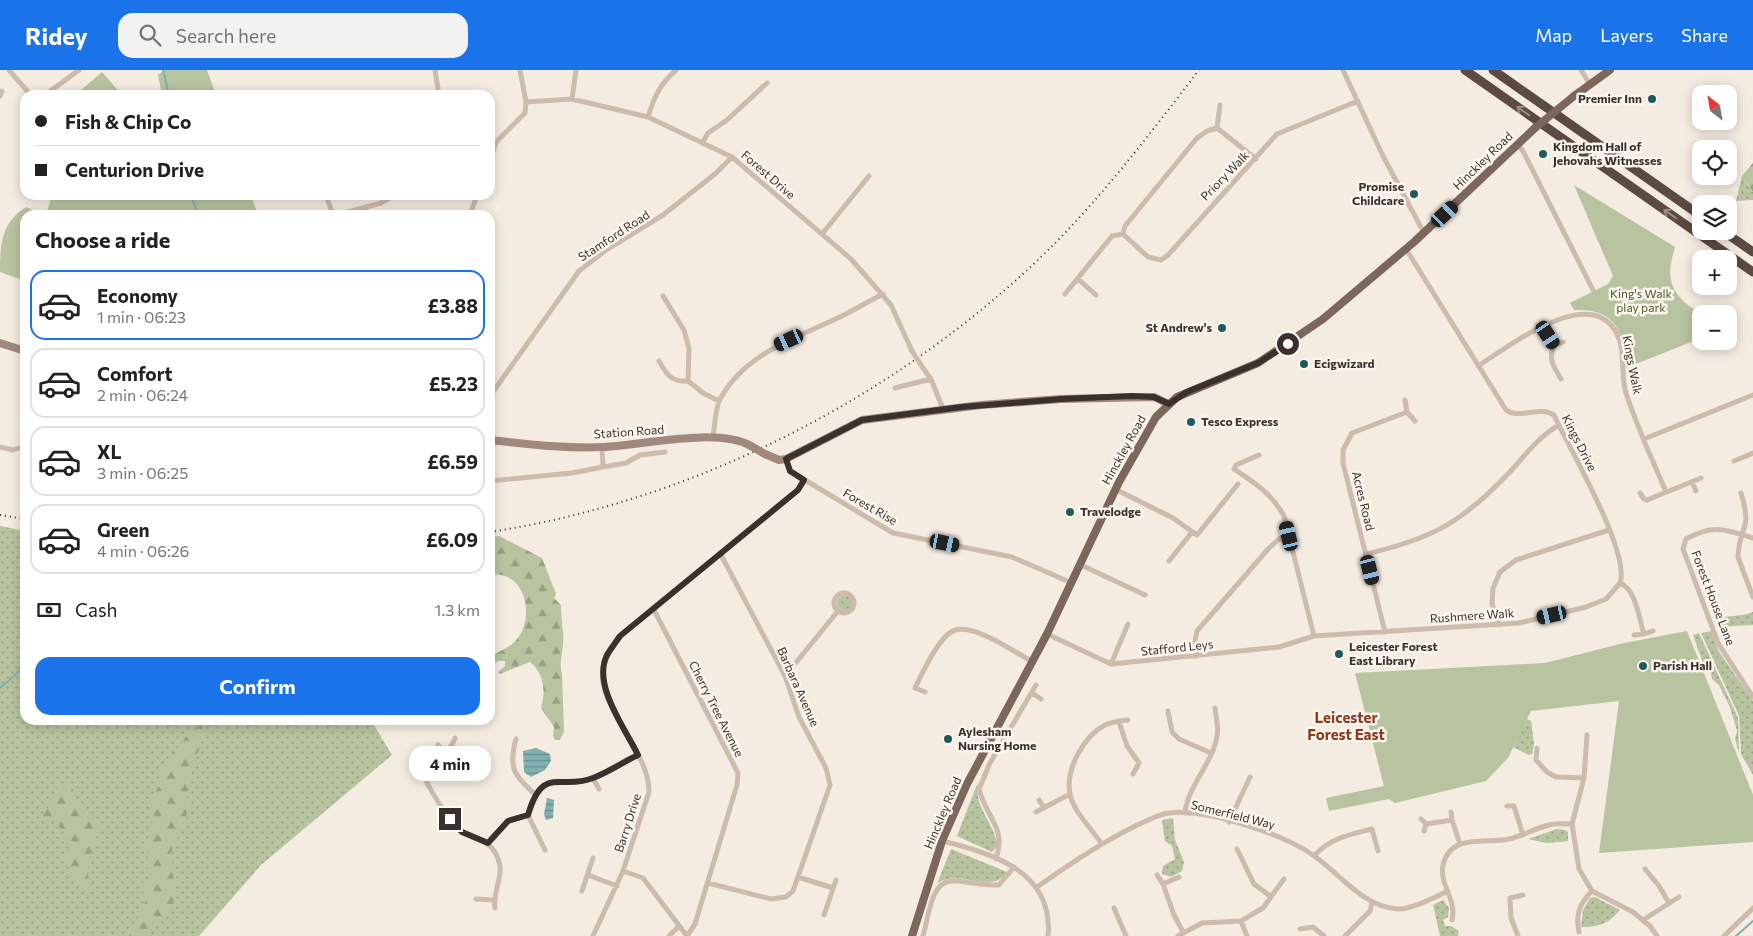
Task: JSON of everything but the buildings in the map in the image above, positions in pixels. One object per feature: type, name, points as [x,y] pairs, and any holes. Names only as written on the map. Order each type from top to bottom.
[{"type":"highway","points":[[1465,70],[1753,272]]},
{"type":"highway","points":[[1493,70],[1692,210]]},
{"type":"highway","points":[[1736,240],[1753,252]]},
{"type":"main road","name":"Hinckley Road","points":[[912,936],[942,841],[980,757],[1033,662],[1116,489],[1152,422],[1169,404],[1187,392],[1244,370],[1279,350],[1352,297],[1424,233],[1520,142],[1574,96],[1610,70]]},
{"type":"street","points":[[9,70],[26,90]]},
{"type":"street","points":[[52,90],[80,70]]},
{"type":"street","points":[[435,70],[438,90]]},
{"type":"street","points":[[495,145],[525,113],[526,102],[520,70]]},
{"type":"street","points":[[572,99],[576,70]]},
{"type":"street","points":[[648,117],[654,98],[663,81],[676,70]]},
{"type":"street","points":[[1343,70],[1383,156],[1424,233]]},
{"type":"street","points":[[1581,70],[1590,85]]},
{"type":"street","points":[[702,143],[708,133],[727,120],[768,84]]},
{"type":"street","name":"Forest Drive","points":[[526,102],[572,99],[648,117],[732,157],[851,259],[883,294],[891,305],[912,351],[931,379],[942,410]]},
{"type":"street","name":"Priory Walk","points":[[1123,234],[1148,257],[1161,260],[1168,255],[1277,134],[1358,101]]},
{"type":"street","points":[[1217,128],[1220,105]]},
{"type":"street","points":[[1217,128],[1256,159]]},
{"type":"street","points":[[1065,294],[1112,236],[1123,234],[1125,226],[1198,138],[1207,131],[1217,128]]},
{"type":"street","points":[[1520,142],[1593,290]]},
{"type":"street","name":"Stamford Road","points":[[495,389],[579,271],[606,250],[663,216],[715,174],[732,157]]},
{"type":"street","points":[[822,234],[869,176]]},
{"type":"street","points":[[355,210],[386,200]]},
{"type":"street","name":"Kings Drive","points":[[1406,249],[1503,406],[1510,412],[1551,412],[1609,530],[1623,571],[1620,583]]},
{"type":"street","points":[[1078,279],[1096,295]]},
{"type":"street","points":[[1086,296],[1090,290]]},
{"type":"street","points":[[712,437],[719,401],[734,379],[751,361],[775,347],[842,316],[883,294]]},
{"type":"street","points":[[663,296],[684,330],[689,349],[688,381]]},
{"type":"street","name":"Kings Walk","points":[[1478,366],[1542,325],[1564,317],[1579,315],[1596,316],[1611,325],[1620,340],[1624,384],[1666,492]]},
{"type":"street","points":[[1542,325],[1555,345]]},
{"type":"street","points":[[1561,379],[1552,364],[1550,352],[1555,345],[1563,342]]},
{"type":"street","points":[[0,343],[20,349]]},
{"type":"street","points":[[659,360],[668,376],[677,382],[688,381],[703,393],[719,401]]},
{"type":"street","points":[[895,388],[931,379]]},
{"type":"street","points":[[1644,439],[1753,395]]},
{"type":"street","points":[[786,459],[862,420],[942,410],[1061,399],[1154,397],[1169,404]]},
{"type":"street","points":[[1405,400],[1407,412],[1415,422]]},
{"type":"street","name":"Acres Road","points":[[1385,632],[1343,464],[1343,450],[1352,434],[1407,412]]},
{"type":"street","points":[[1366,554],[1424,538],[1467,512],[1487,496],[1546,433],[1559,425]]},
{"type":"street","name":"Station Road","points":[[495,440],[557,446],[602,447],[712,437],[738,440],[779,460],[786,459]]},
{"type":"street","points":[[0,447],[13,450],[20,448]]},
{"type":"street","points":[[602,447],[603,467]]},
{"type":"street","points":[[495,481],[572,474],[626,463],[640,455],[665,452]]},
{"type":"street","points":[[1734,461],[1753,453]]},
{"type":"street","points":[[1259,455],[1236,464],[1234,469],[1263,488],[1275,500],[1284,516],[1314,636]]},
{"type":"street","name":"Forest Rise","points":[[786,459],[790,471],[893,533],[1012,557],[1072,583]]},
{"type":"street","points":[[1640,493],[1647,500],[1701,478]]},
{"type":"street","name":"Barry Drive","points":[[593,936],[617,886],[649,792],[649,781],[638,755],[605,691],[603,672],[607,656],[620,636],[798,490],[804,480]]},
{"type":"street","points":[[1692,482],[1696,492]]},
{"type":"street","points":[[1116,489],[1173,518],[1197,535],[1238,484]]},
{"type":"street","points":[[1741,493],[1748,510],[1749,521],[1743,535],[1738,557],[1753,597]]},
{"type":"street","name":"Forest House Lane","points":[[1753,538],[1724,529],[1708,529],[1686,539],[1683,549],[1718,643],[1753,697]]},
{"type":"street","points":[[1499,625],[1492,604],[1493,588],[1500,572],[1516,560],[1609,530]]},
{"type":"street","points":[[1170,561],[1192,532]]},
{"type":"street","points":[[1196,656],[1195,641],[1198,631],[1269,548],[1279,539],[1289,536]]},
{"type":"street","name":"Barbara Avenue","points":[[708,883],[779,899],[786,897],[793,891],[820,808],[830,785],[826,768],[799,717],[784,676],[720,553]]},
{"type":"street","points":[[1081,565],[1146,595]]},
{"type":"street","points":[[1620,583],[1628,588],[1644,634]]},
{"type":"street","name":"Rushmere Walk","points":[[1314,636],[1519,623],[1586,607],[1606,599],[1620,583]]},
{"type":"street","points":[[843,593],[850,595],[854,600],[853,609],[848,613],[838,611],[834,602],[837,596],[843,593]]},
{"type":"street","name":"Cherry Tree Avenue","points":[[653,608],[738,773],[737,785],[708,883],[695,924],[687,936]]},
{"type":"street","points":[[784,676],[838,611]]},
{"type":"street","points":[[1047,634],[1111,664],[1128,624]]},
{"type":"street","points":[[925,692],[915,688],[920,678],[944,638],[951,632],[960,629],[977,632],[1033,662]]},
{"type":"street","points":[[1634,635],[1653,632]]},
{"type":"street","name":"Stafford Leys","points":[[1111,664],[1279,647],[1314,636]]},
{"type":"street","points":[[996,859],[1001,846],[1000,836],[981,798],[979,789],[990,763],[1036,685]]},
{"type":"street","points":[[1032,693],[1041,699]]},
{"type":"street","points":[[1185,813],[1188,800],[1218,734],[1215,708]]},
{"type":"street","points":[[1168,711],[1172,732],[1179,739],[1211,753]]},
{"type":"street","points":[[1216,718],[1224,717]]},
{"type":"street","points":[[1101,843],[1070,794],[1072,771],[1084,746],[1100,729],[1128,720]]},
{"type":"street","points":[[1119,722],[1127,746],[1139,763],[1133,774]]},
{"type":"street","points":[[1586,735],[1584,778],[1572,824],[1579,869],[1592,890],[1633,912],[1644,920],[1657,936]]},
{"type":"street","points":[[455,738],[445,752],[425,765],[422,770],[423,775],[440,806],[457,828],[467,835],[488,843],[496,853],[500,865],[493,900],[495,908]]},
{"type":"street","points":[[516,739],[511,756],[516,777],[536,795]]},
{"type":"street","points":[[438,745],[445,752]]},
{"type":"street","points":[[1537,748],[1536,760],[1551,775],[1584,778]]},
{"type":"street","points":[[545,850],[528,815],[536,795],[548,783],[557,780],[582,781],[593,778],[638,755]]},
{"type":"street","points":[[1229,822],[1250,777]]},
{"type":"street","points":[[593,778],[599,789]]},
{"type":"street","points":[[1036,812],[1070,794]]},
{"type":"street","points":[[1039,800],[1044,808]]},
{"type":"street","points":[[1514,806],[1518,801]]},
{"type":"street","points":[[1507,806],[1514,806]]},
{"type":"street","points":[[1514,806],[1523,835]]},
{"type":"street","points":[[1451,812],[1460,844]]},
{"type":"street","name":"Somerfield Way","points":[[1037,887],[1101,843],[1154,818],[1168,813],[1185,813],[1229,822],[1280,837],[1314,856],[1372,903],[1399,909],[1448,891]]},
{"type":"street","points":[[488,843],[508,821],[528,815]]},
{"type":"street","points":[[1421,819],[1426,824]]},
{"type":"street","points":[[1426,824],[1452,820]]},
{"type":"street","points":[[1424,831],[1426,824]]},
{"type":"street","points":[[1452,920],[1454,908],[1443,879],[1443,865],[1449,853],[1460,844],[1480,840],[1509,839],[1548,825],[1572,824]]},
{"type":"street","points":[[1314,856],[1322,846],[1333,840],[1372,829],[1378,851]]},
{"type":"street","points":[[942,841],[996,859],[1025,874],[1037,887],[1049,924],[1048,936]]},
{"type":"street","points":[[1237,848],[1254,884],[1270,896]]},
{"type":"street","points":[[582,891],[593,858]]},
{"type":"street","points":[[924,936],[936,890],[942,883],[953,880],[999,885],[1014,867]]},
{"type":"street","points":[[1645,869],[1659,886],[1669,903]]},
{"type":"street","points":[[623,870],[643,878],[687,936]]},
{"type":"street","points":[[588,874],[617,886]]},
{"type":"street","points":[[1158,875],[1183,932]]},
{"type":"street","points":[[798,877],[833,888]]},
{"type":"street","points":[[1163,884],[1179,877]]},
{"type":"street","points":[[1178,936],[1202,923],[1241,921],[1263,908],[1284,879]]},
{"type":"street","points":[[824,916],[836,880]]},
{"type":"street","points":[[1579,932],[1577,914],[1592,890]]},
{"type":"street","points":[[1518,936],[1512,918],[1510,898],[1523,895]]},
{"type":"street","points":[[1644,920],[1679,897]]},
{"type":"street","points":[[476,899],[493,900]]},
{"type":"street","points":[[1345,936],[1370,911],[1372,903]]},
{"type":"street","points":[[1114,908],[1126,936]]},
{"type":"street","points":[[1724,936],[1753,908]]},
{"type":"street","points":[[1241,921],[1248,936]]},
{"type":"street","points":[[669,936],[679,926]]},
{"type":"street","points":[[1300,929],[1313,927],[1324,936]]},
{"type":"green space","points":[[164,70],[207,70],[214,90],[161,90],[158,75]]},
{"type":"green space","points":[[102,72],[118,90],[81,90]]},
{"type":"green space","points":[[1753,163],[1753,192],[1742,176]]},
{"type":"green space","points":[[1742,176],[1753,192],[1753,200],[1737,201]]},
{"type":"green space","name":"King's Walk play park","points":[[1574,185],[1675,247],[1670,269],[1671,278],[1677,294],[1692,308],[1692,342],[1626,368],[1620,333],[1609,318],[1588,310],[1574,310],[1570,303],[1608,284],[1613,276]]},
{"type":"green space","points":[[50,200],[253,200],[256,210],[48,210]]},
{"type":"green space","points":[[26,207],[33,210],[22,210]]},
{"type":"green space","points":[[20,212],[20,279],[0,272],[4,235],[11,220]]},
{"type":"green space","points":[[0,526],[20,530],[20,725],[374,725],[392,755],[261,865],[199,936],[0,936]]},
{"type":"green space","points":[[499,536],[542,558],[556,594],[554,598],[561,605],[563,638],[561,670],[564,731],[560,740],[555,740],[553,736],[554,727],[541,708],[543,683],[535,666],[530,662],[500,674],[498,672],[505,666],[505,661],[495,663],[495,654],[505,649],[517,639],[522,630],[526,608],[524,597],[519,587],[512,580],[502,575],[495,575],[495,537]]},
{"type":"green space","points":[[845,595],[853,603],[845,611],[837,603]]},
{"type":"green space","points":[[1753,612],[1753,625],[1717,627],[1715,619]]},
{"type":"green space","points":[[1687,631],[1753,795],[1753,842],[1599,853],[1619,701],[1531,711],[1508,758],[1486,781],[1395,803],[1389,799],[1329,811],[1326,798],[1384,786],[1355,673],[1545,663],[1624,643]]},
{"type":"green space","points":[[1711,631],[1718,650],[1753,701],[1753,775],[1741,754],[1739,716],[1702,635],[1702,633]]},
{"type":"green space","points":[[1699,633],[1738,718],[1739,753],[1735,739],[1737,731],[1730,707],[1719,685],[1712,679],[1711,673],[1704,666],[1693,635]]},
{"type":"green space","points":[[1527,719],[1531,721],[1534,744],[1532,754],[1529,755],[1513,747]]},
{"type":"green space","points":[[202,725],[205,732],[193,767],[187,794],[189,808],[169,857],[176,867],[173,876],[175,891],[172,908],[153,923],[145,936],[129,936],[146,900],[141,886],[149,873],[145,847],[152,824],[149,803],[162,780],[160,770],[189,731]]},
{"type":"green space","points":[[70,780],[72,789],[85,816],[93,819],[99,826],[88,865],[89,891],[85,893],[65,860],[68,842],[64,833],[53,818],[44,819],[42,816],[58,793],[57,787]]},
{"type":"green space","points":[[978,782],[978,799],[998,846],[992,852],[957,836]]},
{"type":"green space","points":[[1173,818],[1175,840],[1184,862],[1182,871],[1171,877],[1162,874],[1163,866],[1175,859],[1172,846],[1165,841],[1162,820]]},
{"type":"green space","points":[[1557,829],[1568,832],[1568,841],[1547,843],[1528,839]]},
{"type":"green space","points":[[951,849],[1007,872],[1001,879],[993,882],[954,878],[937,884]]},
{"type":"green space","points":[[1595,897],[1620,910],[1603,924],[1581,927],[1583,910],[1590,898]]},
{"type":"green space","points":[[1443,900],[1449,908],[1448,917],[1443,920],[1445,926],[1451,926],[1459,931],[1458,936],[1440,936],[1433,905]]},
{"type":"water","points":[[536,748],[550,754],[551,761],[545,770],[531,777],[524,772],[523,751]]},
{"type":"water","points":[[547,798],[554,800],[553,818],[546,820],[544,814]]},
{"type":"waterway","points":[[163,70],[168,90]]},
{"type":"waterway","points":[[193,200],[196,210]]},
{"type":"waterway","points":[[0,688],[20,670]]},
{"type":"waterway","points":[[1736,936],[1753,921]]},
{"type":"railway","points":[[495,531],[566,517],[641,496],[715,469],[786,436],[855,398],[921,356],[983,308],[1063,235],[1084,213],[1162,119],[1199,70]]},
{"type":"railway","points":[[0,515],[20,518]]},
{"type":"place","name":"Premier Inn","points":[[1652,99]]},
{"type":"place","name":"Kingdom Hall of Jehovahs Witnesses","points":[[1543,154]]},
{"type":"place","name":"Promise Childcare","points":[[1414,194]]},
{"type":"place","name":"St Andrew's","points":[[1222,328]]},
{"type":"place","name":"Ecigwizard","points":[[1304,364]]},
{"type":"place","name":"Tesco Express","points":[[1191,422]]},
{"type":"place","name":"Travelodge","points":[[1070,512]]},
{"type":"place","name":"Leicester Forest East Library","points":[[1339,654]]},
{"type":"place","name":"Parish Hall","points":[[1643,666]]},
{"type":"place","name":"Aylesham Nursing Home","points":[[948,739]]},
{"type":"district","name":"Leicester Forest East","points":[[1346,726]]},
{"type":"route","points":[[450,819],[462,832],[488,843],[508,821],[519,816],[528,815],[532,801],[548,783],[557,780],[582,781],[593,778],[638,755],[605,691],[603,672],[607,656],[620,636],[798,490],[804,480],[790,471],[786,459],[794,457],[862,420],[962,407],[1061,399],[1154,397],[1169,404],[1187,392],[1258,363],[1288,344]]}]
